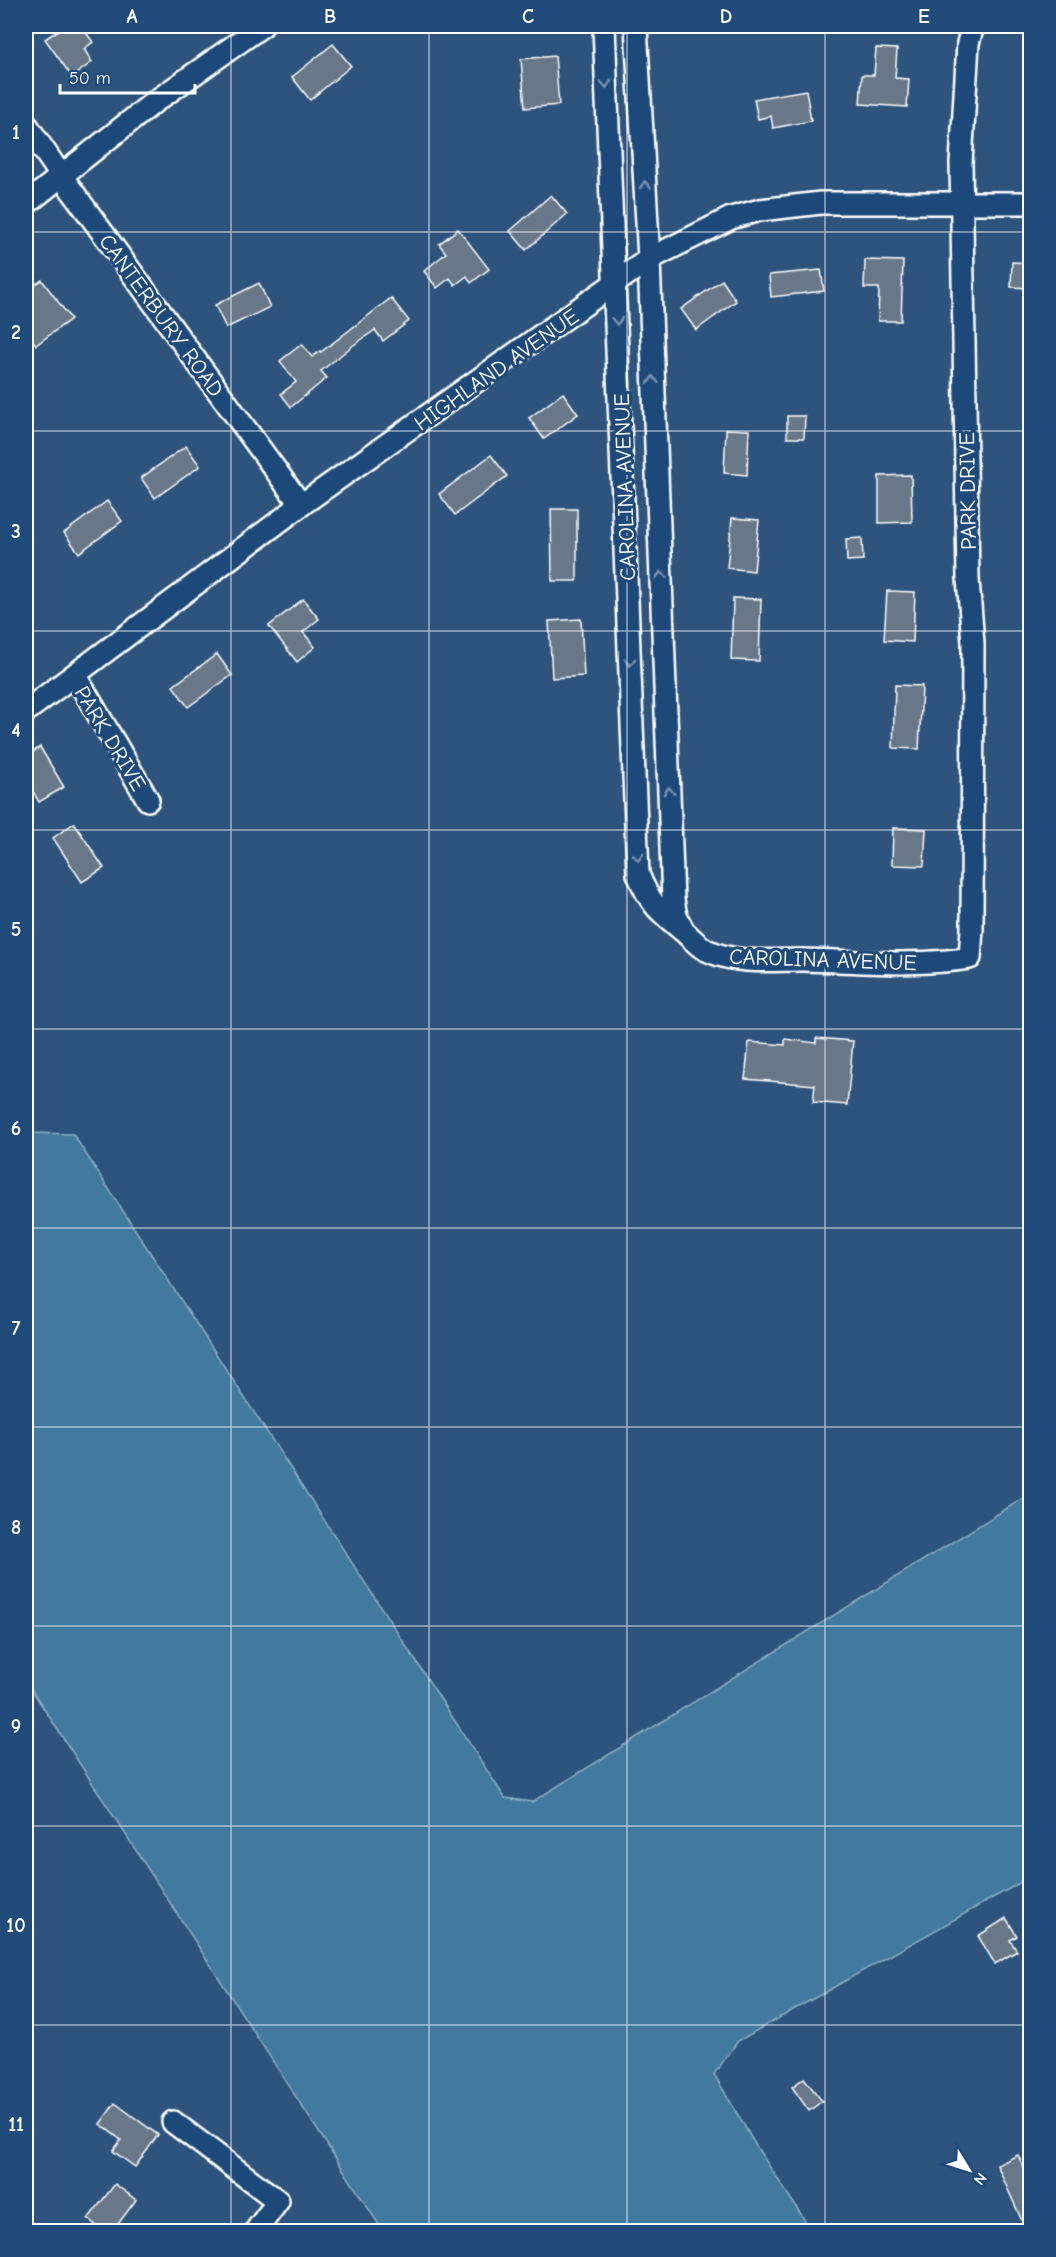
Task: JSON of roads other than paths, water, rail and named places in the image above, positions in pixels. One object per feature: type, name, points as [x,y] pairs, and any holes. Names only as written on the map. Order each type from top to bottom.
[{"type":"street","points":[[26,204],[153,103],[262,26]]},
{"type":"street","name":"CAROLINA AVENUE","points":[[604,26],[638,874],[647,897],[694,943],[709,952],[725,957],[762,960],[931,963],[970,958]]},
{"type":"street","name":"CAROLINA AVENUE","points":[[636,26],[649,259],[673,900],[676,916],[683,931]]},
{"type":"street","name":"PARK DRIVE","points":[[970,958],[974,822],[973,643],[968,579],[961,163],[968,43],[973,26]]},
{"type":"street","name":"CANTERBURY ROAD","points":[[26,124],[62,177],[301,505]]},
{"type":"street","name":"HIGHLAND AVENUE","points":[[26,711],[301,505],[649,259],[731,218],[760,210],[821,203],[1030,203]]},
{"type":"street","points":[[628,617],[662,615]]},
{"type":"street","name":"PARK DRIVE","points":[[75,675],[148,800]]},
{"type":"street","points":[[173,2122],[279,2201],[255,2232]]},
{"type":"water","points":[[26,1133],[73,1134],[505,1798],[532,1802],[1030,1494],[1030,1877],[738,2041],[714,2074],[756,2146],[812,2231],[383,2231],[26,1681]]}]
